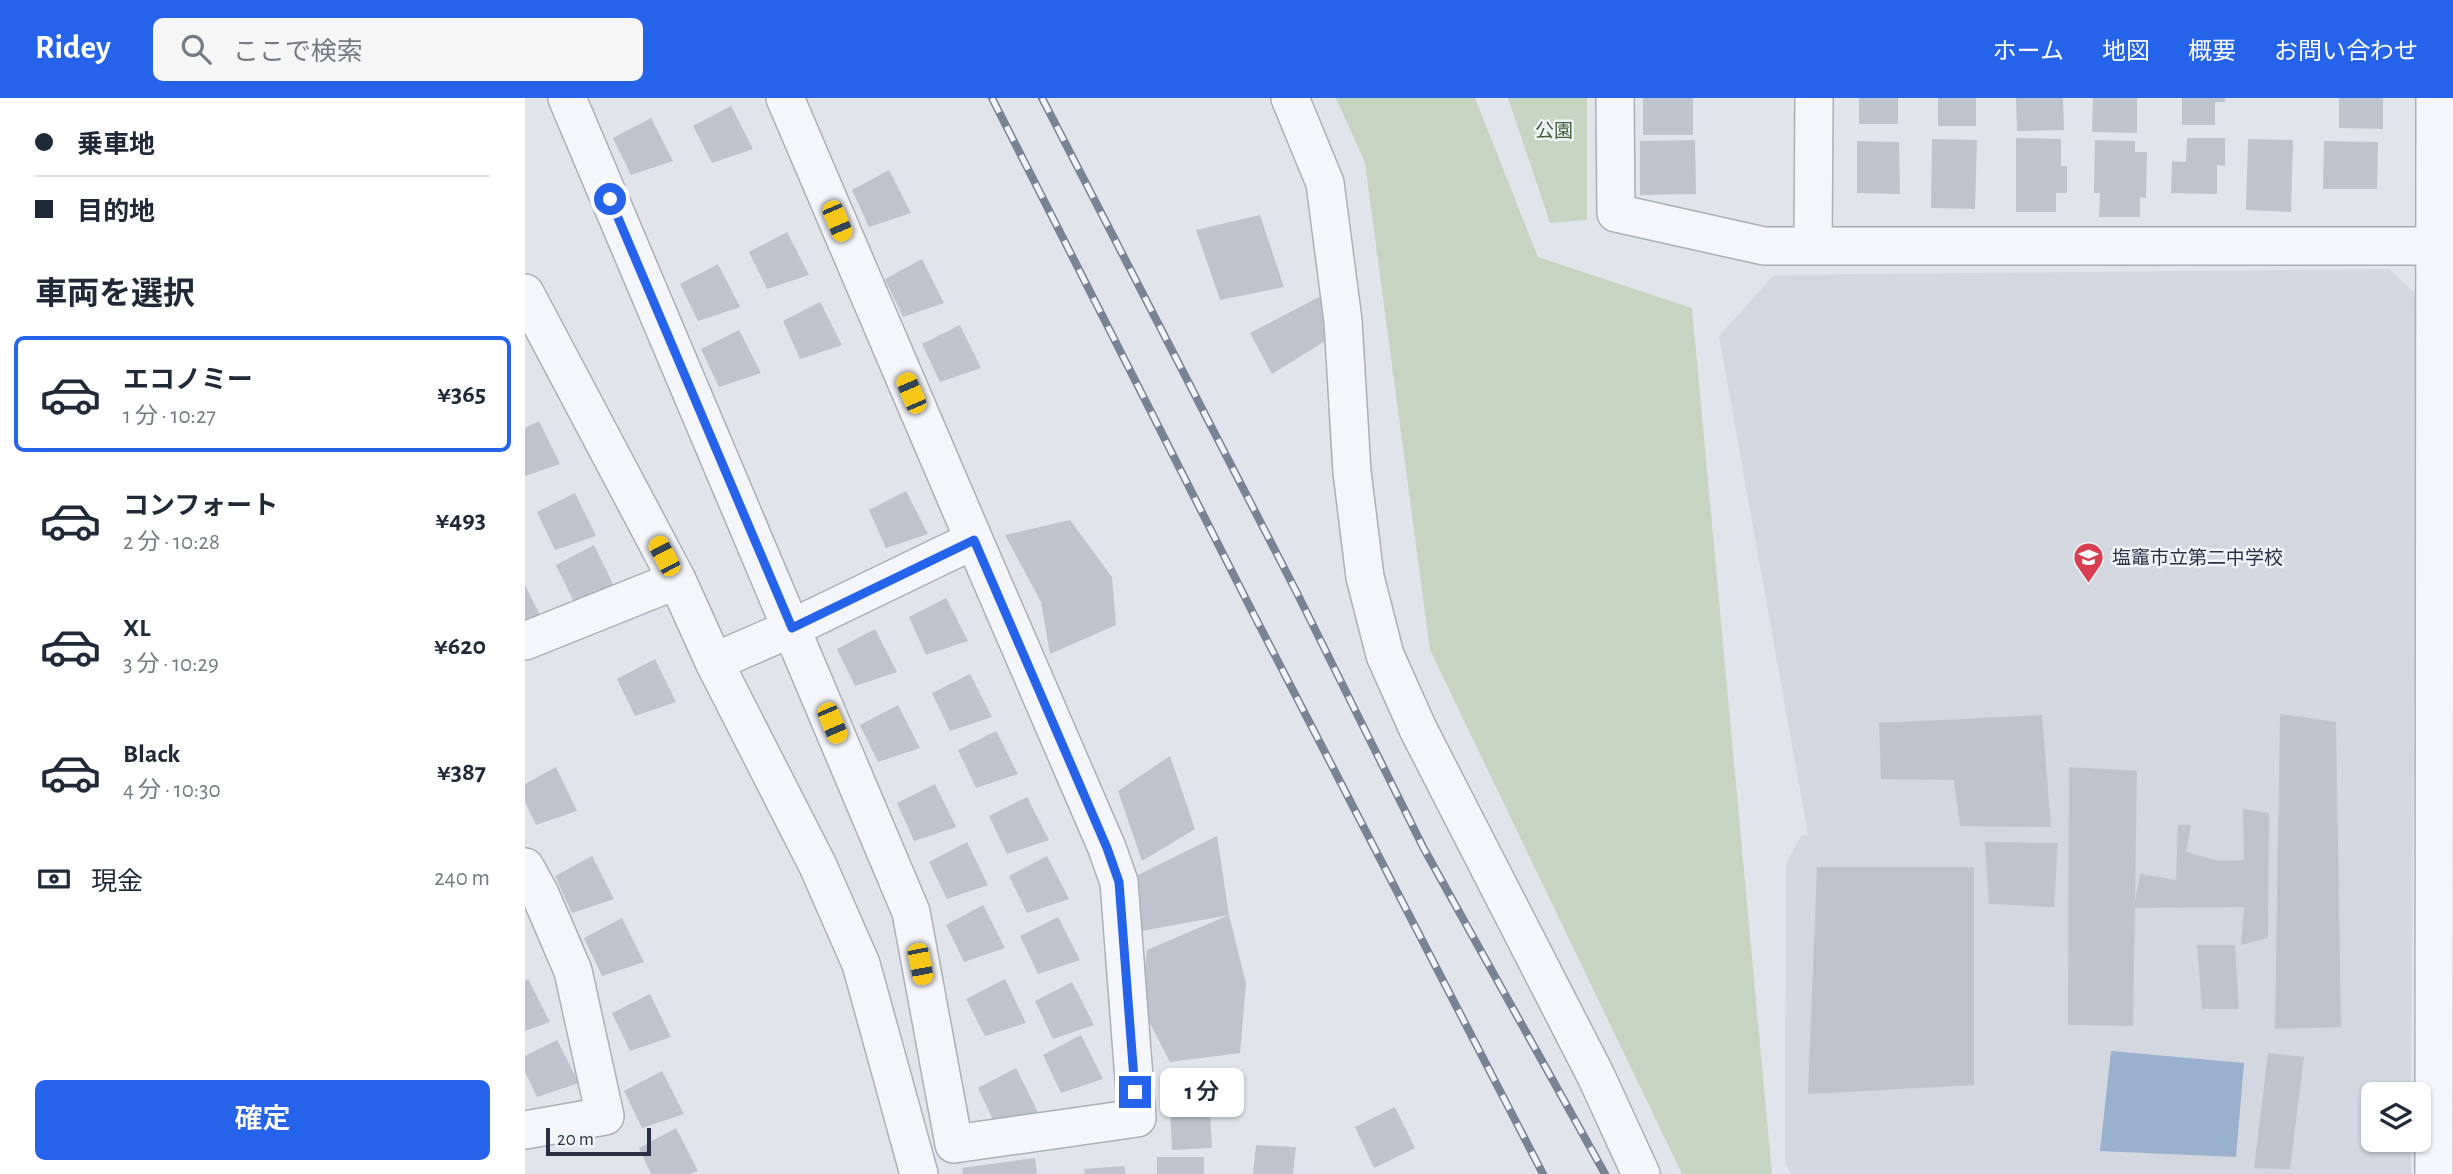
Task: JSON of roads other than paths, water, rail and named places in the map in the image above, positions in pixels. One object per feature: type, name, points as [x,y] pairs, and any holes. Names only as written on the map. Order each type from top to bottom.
[{"type":"street","points":[[567,98],[911,912],[954,1144],[1137,1118],[1119,882],[1107,848],[785,98]]},
{"type":"street","points":[[1290,98],[1325,183],[1343,321],[1352,472],[1360,538],[1365,577],[1385,655],[1417,729],[1596,1076],[1641,1174]]},
{"type":"street","points":[[1615,98],[1616,213],[1763,246],[2444,245]]},
{"type":"street","points":[[1813,246],[1814,98]]},
{"type":"street","points":[[2434,1174],[2443,1030],[2444,450],[2444,245],[2435,98]]},
{"type":"street","points":[[525,293],[677,580],[714,662],[818,866],[861,964],[919,1174]]},
{"type":"street","points":[[714,662],[792,628],[974,540]]},
{"type":"street","points":[[525,641],[677,580]]},
{"type":"street","points":[[525,867],[540,894],[573,971],[605,1116],[525,1130]]},
{"type":"water","points":[[2111,1051],[2244,1063],[2236,1157],[2100,1151]]},
{"type":"railway","points":[[992,98],[1253,613],[1543,1174]]},
{"type":"railway","points":[[1042,98],[1297,593],[1423,847],[1605,1174]]},
{"type":"place","name":"塩竈市立第二中学校","points":[[2089,585]]},
{"type":"park label","name":"公園","points":[[1554,131]]}]
